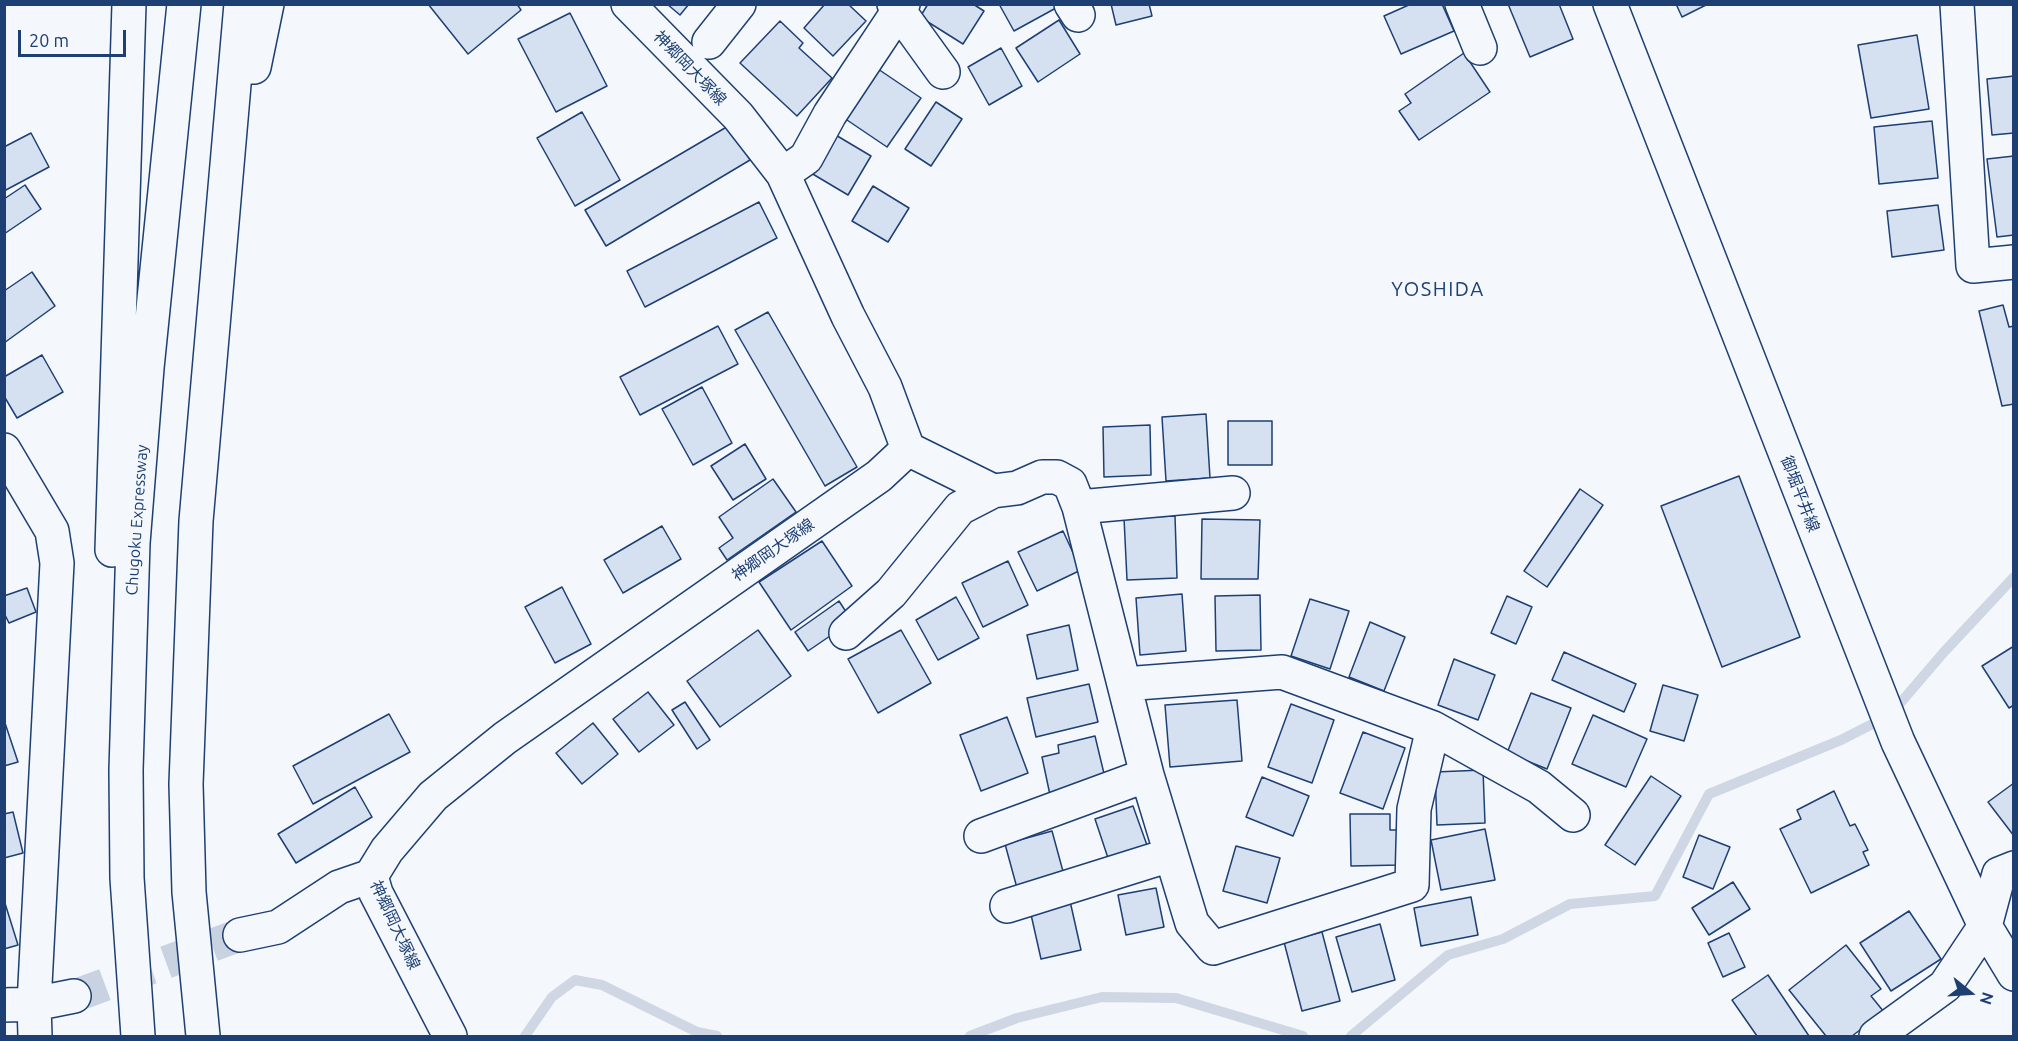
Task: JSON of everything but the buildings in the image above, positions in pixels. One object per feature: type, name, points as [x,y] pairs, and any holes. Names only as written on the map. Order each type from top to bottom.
[{"type":"main road","points":[[127,878],[110,624],[129,4]]},
{"type":"main road","name":"Chugoku Expressway","points":[[138,1036],[127,878],[126,770],[133,543],[148,356],[184,4]]},
{"type":"main road","points":[[203,1036],[189,892],[186,784],[196,521],[241,4]]},
{"type":"main road","points":[[225,208],[267,4]]},
{"type":"main road","name":"神郷岡大塚線","points":[[450,1036],[376,893],[371,876],[387,850],[433,796],[505,738],[879,476],[908,449],[885,387],[848,316],[783,174],[738,116],[628,4]]},
{"type":"main road","points":[[710,42],[739,4]]},
{"type":"main road","points":[[1462,4],[1480,48]]},
{"type":"main road","name":"御堀平井線","points":[[1610,4],[1862,656],[1898,742],[1985,926],[2013,974]]},
{"type":"main road","points":[[1929,4],[1944,4]]},
{"type":"main road","points":[[1957,4],[1973,266],[2013,262]]},
{"type":"main road","points":[[783,174],[806,158],[830,114],[899,6],[943,72]]},
{"type":"main road","points":[[908,449],[993,491]]},
{"type":"main road","points":[[4,450],[52,531],[57,563],[19,1004],[35,1036]]},
{"type":"main road","points":[[846,633],[891,593],[960,508],[993,491],[1017,488],[1042,477],[1057,477],[1070,484],[1079,507],[1147,775],[1170,855],[1192,923],[1213,948],[1412,885],[1414,809],[1433,728]]},
{"type":"main road","points":[[1079,507],[1233,493]]},
{"type":"main road","points":[[1124,684],[1282,672],[1433,728],[1539,787],[1573,815]]},
{"type":"main road","points":[[981,836],[1147,775]]},
{"type":"main road","points":[[1007,906],[1170,855]]},
{"type":"main road","points":[[1876,1036],[1917,1004],[1945,986],[1985,926],[1999,874],[2013,868]]},
{"type":"main road","points":[[240,935],[278,927],[339,887],[371,876]]},
{"type":"main road","points":[[19,1004],[74,996]]},
{"type":"waterway","points":[[1351,1036],[1448,955],[1503,939],[1570,904],[1655,896],[1709,794],[1841,740],[1890,715],[1944,652],[2014,577]]},
{"type":"waterway","points":[[525,1036],[552,997],[575,980],[602,985],[697,1032],[717,1036]]},
{"type":"waterway","points":[[970,1036],[1017,1018],[1102,997],[1176,998],[1303,1036]]},
{"type":"tunnel","points":[[74,996],[240,935]]},
{"type":"district","name":"YOSHIDA","points":[[1438,289]]}]
